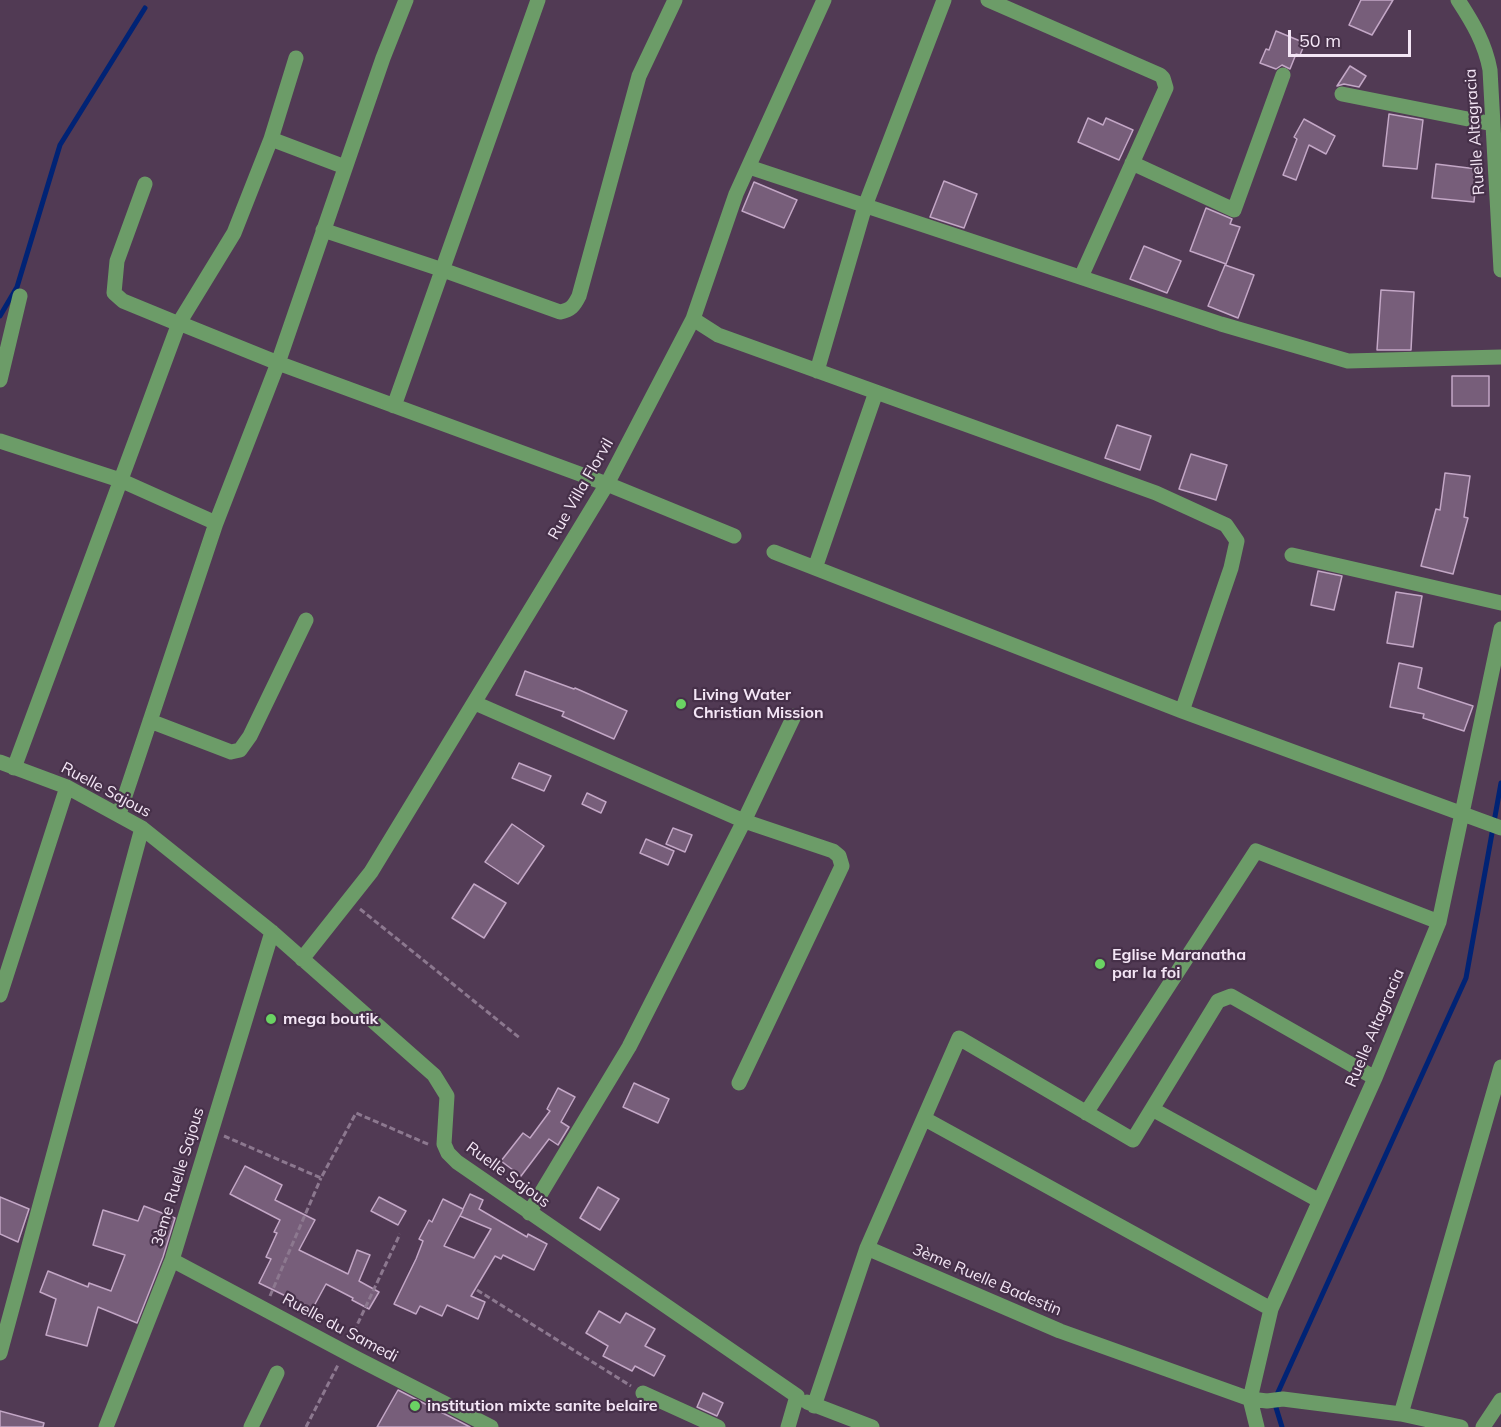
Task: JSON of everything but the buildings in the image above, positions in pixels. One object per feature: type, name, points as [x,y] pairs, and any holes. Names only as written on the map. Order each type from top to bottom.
[{"type":"street","points":[[119,814],[216,523],[278,363],[383,58],[406,0]]},
{"type":"street","points":[[394,406],[538,0]]},
{"type":"street","points":[[323,230],[560,312],[568,311],[574,306],[579,296],[639,76],[675,0]]},
{"type":"street","name":"Rue Villa Florvil","points":[[302,959],[371,872],[607,484],[693,319],[736,194],[824,0]]},
{"type":"street","points":[[817,371],[865,206],[944,0]]},
{"type":"street","points":[[988,0],[1163,78],[1166,88],[1081,277]]},
{"type":"street","name":"Ruelle Altagracia","points":[[1458,0],[1478,31],[1490,70],[1499,184],[1501,270]]},
{"type":"street","points":[[7,765],[120,480],[179,323],[234,233],[271,139],[296,58]]},
{"type":"street","points":[[1132,163],[1234,210],[1283,75]]},
{"type":"street","points":[[1342,94],[1493,124]]},
{"type":"street","points":[[271,139],[345,167]]},
{"type":"street","points":[[749,167],[1221,324],[1348,362],[1501,357]]},
{"type":"street","points":[[145,184],[117,261],[114,293],[123,302],[278,363],[607,484],[734,536]]},
{"type":"street","points":[[0,380],[20,296]]},
{"type":"street","points":[[693,319],[718,335],[1156,493],[1226,525],[1237,541],[1231,568],[1182,711]]},
{"type":"street","points":[[815,568],[876,392]]},
{"type":"street","points":[[0,441],[120,480],[216,523]]},
{"type":"street","points":[[774,552],[1182,711],[1501,828]]},
{"type":"street","points":[[1292,555],[1501,603]]},
{"type":"street","points":[[150,721],[231,752],[240,750],[250,736],[306,620]]},
{"type":"street","name":"Ruelle Altagracia","points":[[1257,1427],[1250,1399],[1271,1309],[1318,1200],[1375,1078],[1439,922],[1501,629]]},
{"type":"street","points":[[475,703],[744,821],[833,851],[838,856],[842,866],[739,1083]]},
{"type":"street","points":[[529,1213],[629,1047],[744,821],[794,716]]},
{"type":"street","name":"Ruelle Sajous","points":[[7,765],[67,787],[142,828],[272,932],[434,1075],[447,1096],[444,1144],[448,1153],[457,1162],[797,1396],[814,1406],[872,1427]]},
{"type":"street","points":[[0,995],[67,787]]},
{"type":"street","points":[[0,1353],[142,828]]},
{"type":"street","points":[[1086,1113],[1256,851],[1439,922]]},
{"type":"street","name":"3ème Ruelle Sajous","points":[[106,1427],[172,1260],[272,932]]},
{"type":"street","points":[[814,1406],[867,1248],[959,1038],[1133,1140],[1218,1001],[1231,996],[1375,1078]]},
{"type":"street","points":[[1401,1414],[1501,1067]]},
{"type":"street","points":[[1152,1109],[1318,1200]]},
{"type":"street","points":[[925,1119],[1271,1309]]},
{"type":"street","name":"3ème Ruelle Badestin","points":[[867,1248],[1060,1331],[1250,1399],[1267,1401],[1283,1399],[1401,1414],[1461,1427]]},
{"type":"street","name":"Ruelle du Samedi","points":[[172,1260],[491,1427]]},
{"type":"street","points":[[251,1427],[277,1373]]},
{"type":"street","points":[[643,1393],[718,1427]]},
{"type":"street","points":[[788,1427],[797,1396]]},
{"type":"street","points":[[1483,1427],[1501,1400]]},
{"type":"path","points":[[349,901],[520,1039]]},
{"type":"path","points":[[264,1309],[321,1178],[356,1113],[448,1153]]},
{"type":"path","points":[[211,1130],[321,1178]]},
{"type":"path","points":[[306,1427],[400,1234]]},
{"type":"path","points":[[477,1290],[643,1393]]},
{"type":"waterway","points":[[0,316],[17,287],[60,145],[145,8]]},
{"type":"waterway","points":[[1282,1427],[1274,1401],[1466,978],[1501,783]]},
{"type":"place","name":"Living Water Christian Mission","points":[[681,704]]},
{"type":"place","name":"Eglise Maranatha par la foi","points":[[1100,964]]},
{"type":"place","name":"mega boutik","points":[[271,1019]]},
{"type":"place","name":"institution mixte sanite belaire","points":[[415,1406]]}]
